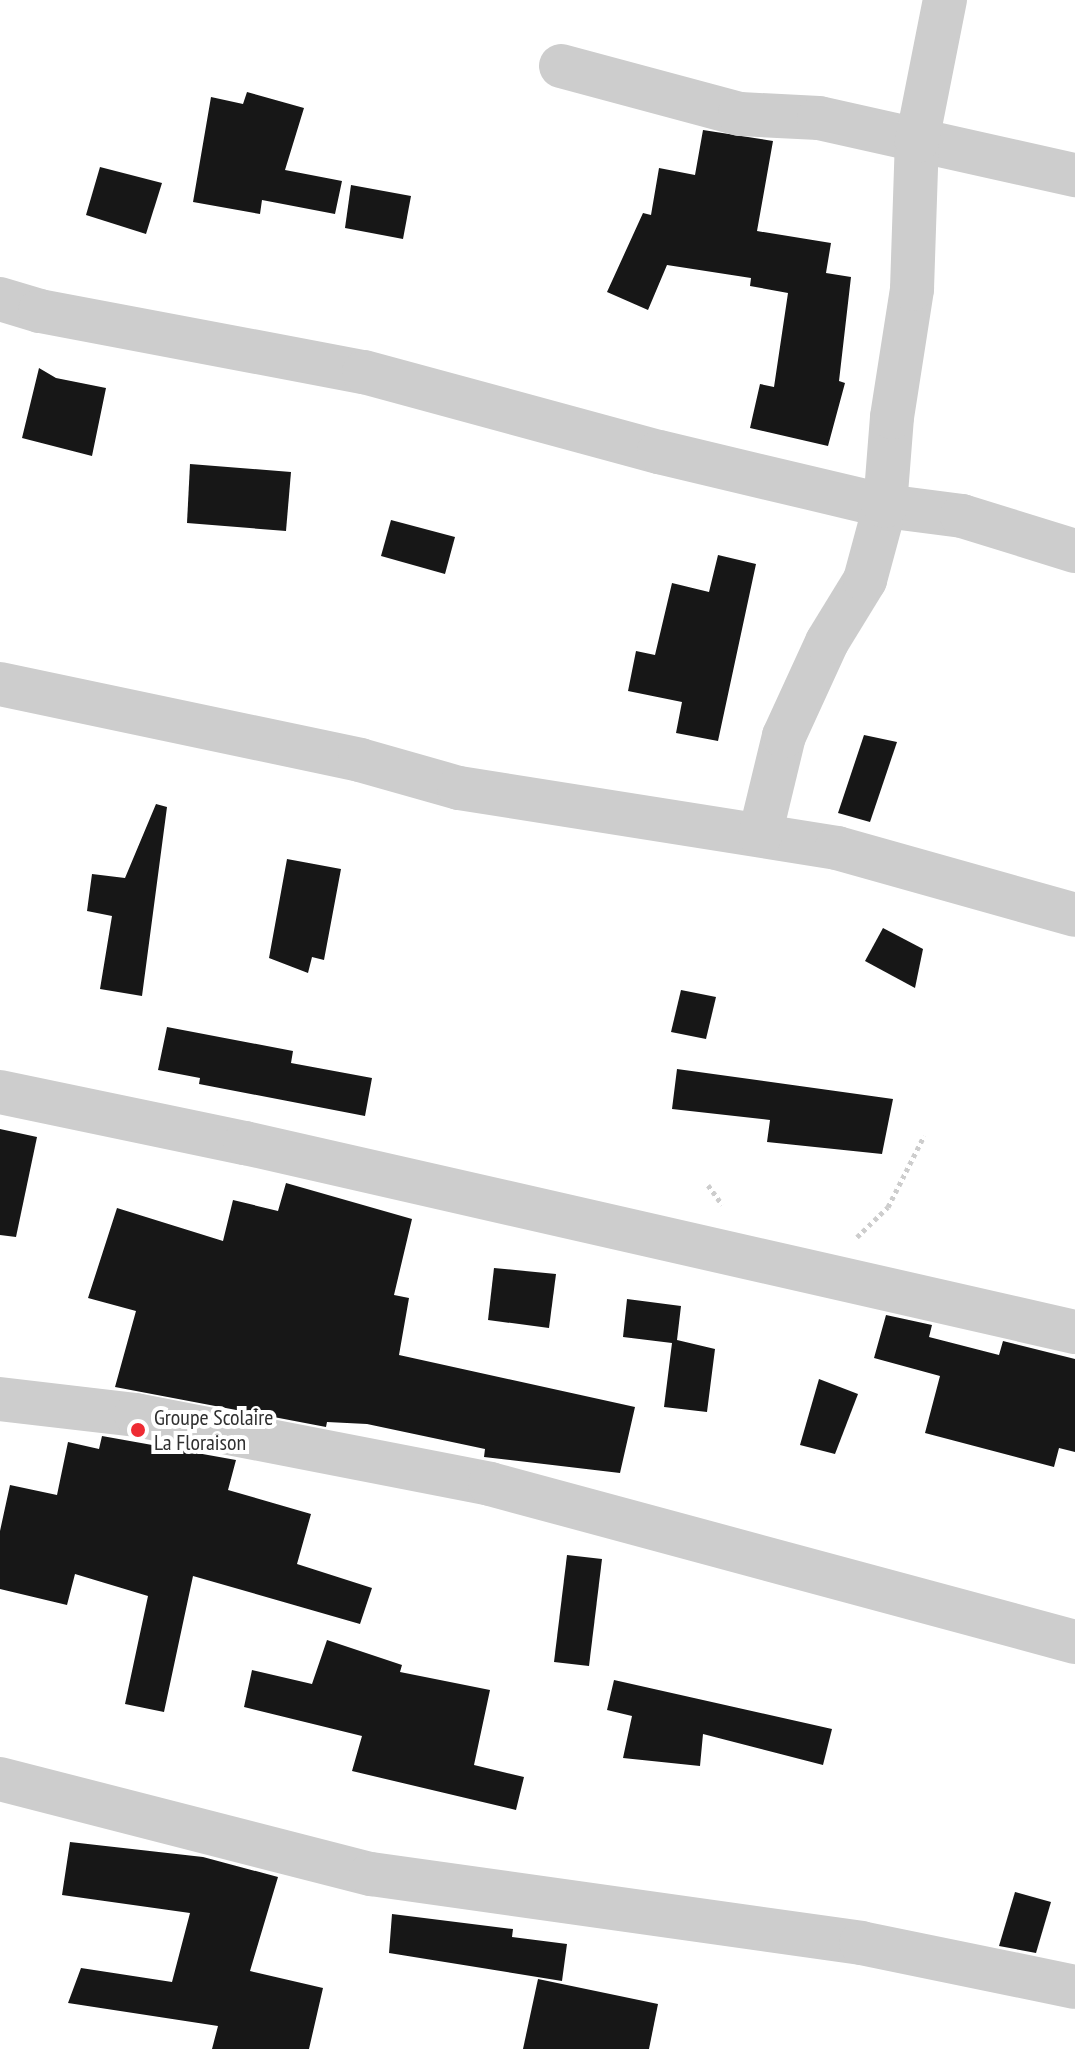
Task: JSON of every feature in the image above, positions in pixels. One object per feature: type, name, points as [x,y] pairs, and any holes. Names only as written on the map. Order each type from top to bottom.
[{"type":"street","points":[[760,835],[784,736],[827,642],[865,580],[885,506],[892,417],[912,289],[917,141],[945,0]]},
{"type":"street","points":[[561,66],[740,114],[819,118],[1075,175]]},
{"type":"street","points":[[0,299],[40,311],[364,372],[659,452],[885,506],[962,516],[1075,551]]},
{"type":"street","points":[[0,684],[269,740],[459,788],[837,848],[1075,915]]},
{"type":"street","points":[[0,1092],[1075,1332]]},
{"type":"street","points":[[0,1399],[136,1415],[490,1484],[1075,1642]]},
{"type":"street","points":[[0,1779],[371,1874],[861,1943],[1075,1987]]},
{"type":"path","points":[[819,1274],[888,1207],[924,1136]]},
{"type":"building","points":[[247,92],[304,108],[285,170],[342,181],[335,214],[262,200],[260,214],[193,202],[211,97],[243,104]]},
{"type":"building","points":[[703,130],[773,141],[757,231],[831,243],[826,273],[851,277],[839,381],[845,383],[828,446],[750,428],[760,384],[774,387],[788,293],[750,286],[751,278],[667,265],[648,310],[607,292],[643,213],[651,215],[659,168],[695,175]]},
{"type":"building","points":[[100,167],[162,183],[146,234],[86,215]]},
{"type":"building","points":[[351,185],[411,196],[403,239],[345,228]]},
{"type":"building","points":[[39,368],[56,378],[106,388],[92,456],[22,438]]},
{"type":"building","points":[[190,464],[291,472],[286,531],[187,523]]},
{"type":"building","points":[[391,520],[455,537],[445,574],[381,556]]},
{"type":"building","points":[[718,555],[756,564],[718,741],[676,733],[682,702],[628,691],[636,651],[655,655],[672,583],[709,592]]},
{"type":"building","points":[[864,735],[897,742],[870,822],[838,813]]},
{"type":"building","points":[[156,804],[167,807],[142,996],[100,989],[112,916],[87,911],[92,874],[125,878]]},
{"type":"building","points":[[287,859],[341,869],[324,960],[312,957],[308,973],[269,958]]},
{"type":"building","points":[[883,928],[923,949],[915,988],[865,961]]},
{"type":"building","points":[[681,990],[716,997],[706,1039],[671,1032]]},
{"type":"building","points":[[167,1027],[293,1051],[291,1063],[372,1078],[365,1116],[199,1084],[200,1078],[158,1070]]},
{"type":"building","points":[[677,1069],[893,1099],[882,1154],[767,1142],[770,1120],[672,1109]]},
{"type":"building","points":[[0,1129],[37,1137],[16,1237],[0,1235]]},
{"type":"building","points":[[286,1183],[412,1219],[394,1295],[409,1298],[399,1355],[635,1407],[620,1473],[484,1457],[485,1449],[367,1424],[327,1422],[326,1427],[115,1387],[136,1311],[88,1298],[117,1208],[223,1241],[233,1200],[278,1211]]},
{"type":"building","points":[[494,1268],[556,1274],[549,1328],[488,1320]]},
{"type":"building","points":[[627,1299],[681,1306],[677,1340],[715,1349],[707,1412],[664,1407],[672,1343],[623,1337]]},
{"type":"building","points":[[886,1315],[932,1325],[929,1337],[999,1355],[1003,1341],[1075,1359],[1075,1452],[1059,1448],[1054,1467],[925,1433],[940,1376],[874,1358]]},
{"type":"building","points":[[819,1379],[858,1394],[835,1454],[800,1445]]},
{"type":"building","points":[[102,1436],[236,1460],[228,1490],[311,1514],[297,1564],[372,1588],[360,1624],[193,1576],[164,1712],[125,1704],[148,1596],[75,1574],[67,1605],[0,1589],[0,1531],[10,1485],[57,1495],[68,1442],[99,1449]]},
{"type":"building","points":[[567,1555],[602,1559],[589,1666],[554,1662]]},
{"type":"building","points":[[327,1640],[402,1665],[400,1672],[490,1690],[474,1765],[524,1777],[516,1810],[352,1771],[362,1736],[244,1707],[252,1670],[312,1684]]},
{"type":"building","points":[[614,1680],[832,1729],[823,1765],[703,1734],[700,1766],[623,1758],[632,1716],[607,1710]]},
{"type":"building","points":[[70,1842],[203,1857],[278,1877],[250,1971],[323,1988],[309,2049],[212,2049],[218,2026],[68,2003],[81,1968],[172,1982],[190,1913],[62,1895]]},
{"type":"building","points":[[1015,1892],[1051,1902],[1036,1953],[999,1946]]},
{"type":"building","points":[[392,1914],[513,1929],[512,1937],[567,1944],[562,1981],[389,1953]]},
{"type":"building","points":[[538,1979],[658,2004],[649,2049],[523,2049]]},
{"type":"place","name":"Groupe Scolaire La Floraison","points":[[138,1430]]}]
